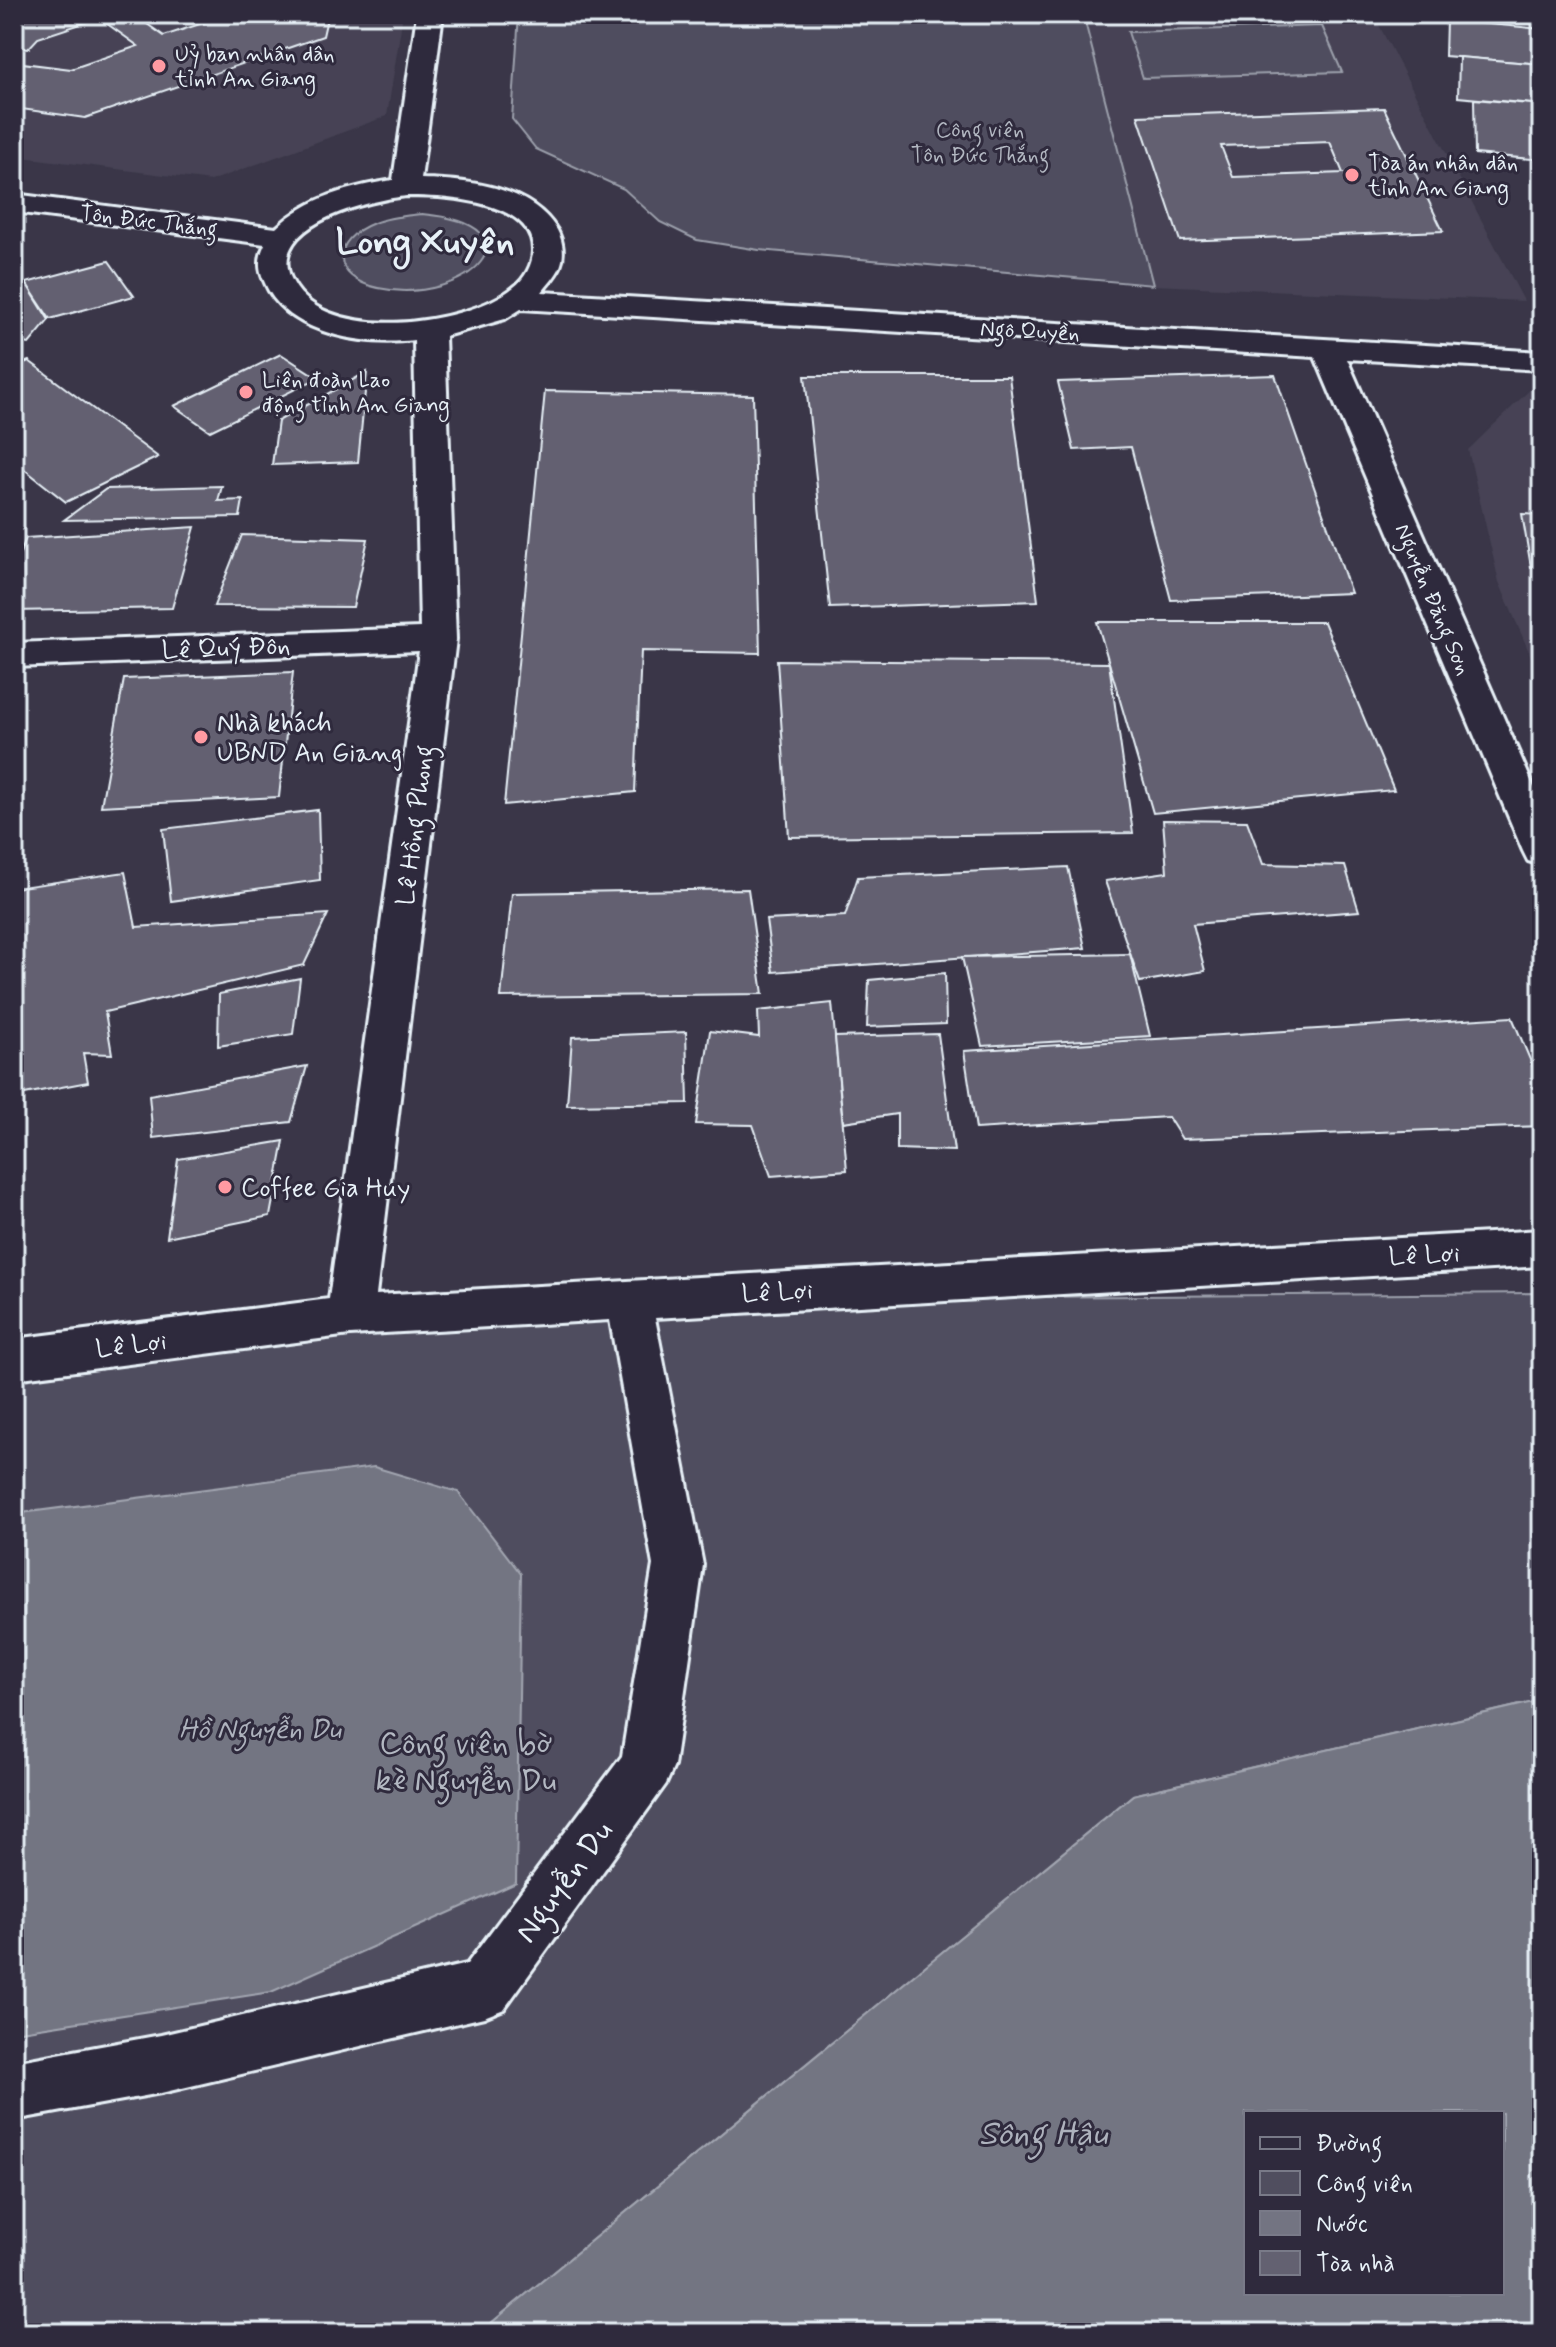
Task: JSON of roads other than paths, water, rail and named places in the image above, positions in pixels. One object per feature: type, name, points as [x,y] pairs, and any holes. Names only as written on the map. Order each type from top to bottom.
[{"type":"street","points":[[406,187],[430,14]]},
{"type":"street","points":[[406,187],[450,187],[490,195],[522,209],[543,229],[550,253],[541,277],[517,300],[492,314],[429,330],[380,332],[335,325],[299,309],[277,288],[272,263],[283,238],[303,219],[332,203],[368,192],[406,187]]},
{"type":"street","name":"Tôn Đức Thắng","points":[[14,203],[283,238]]},
{"type":"street","name":"Ngô Quyền","points":[[517,300],[1542,361]]},
{"type":"street","name":"Lê Hồng Phong","points":[[350,1316],[438,639],[429,330]]},
{"type":"street","name":"Nguyễn Đăng Sơn","points":[[1326,347],[1542,851]]},
{"type":"street","name":"Lê Quý Đôn","points":[[14,655],[438,639]]},
{"type":"street","name":"Lê Lợi","points":[[14,1359],[350,1316],[1542,1248]]},
{"type":"street","name":"Nguyễn Du","points":[[14,2091],[161,2064],[484,1989],[647,1766],[678,1565],[629,1300]]},
{"type":"water","name":"Hồ Nguyễn Du","points":[[374,1467],[458,1492],[521,1574],[516,1883],[271,1992],[14,2032],[14,1514]]},
{"type":"water","name":"Sông Hậu","points":[[1542,1700],[1542,2333],[479,2333],[1133,1795]]},
{"type":"place","name":"Uỷ ban nhân dân tỉnh An Giang","points":[[159,66]]},
{"type":"place","name":"Tòa án nhân dân tỉnh An Giang","points":[[1352,175]]},
{"type":"place","name":"Liên đoàn Lao động tỉnh An Giang","points":[[246,392]]},
{"type":"place","name":"Nhà khách UBND An Giang","points":[[201,737]]},
{"type":"place","name":"Coffee Gia Huy","points":[[225,1187]]},
{"type":"district","name":"Long Xuyên","points":[[425,240]]},
{"type":"park label","name":"Công viên Tôn Đức Thắng","points":[[980,142]]},
{"type":"park label","name":"Công viên bờ kè Nguyễn Du","points":[[466,1760]]}]
